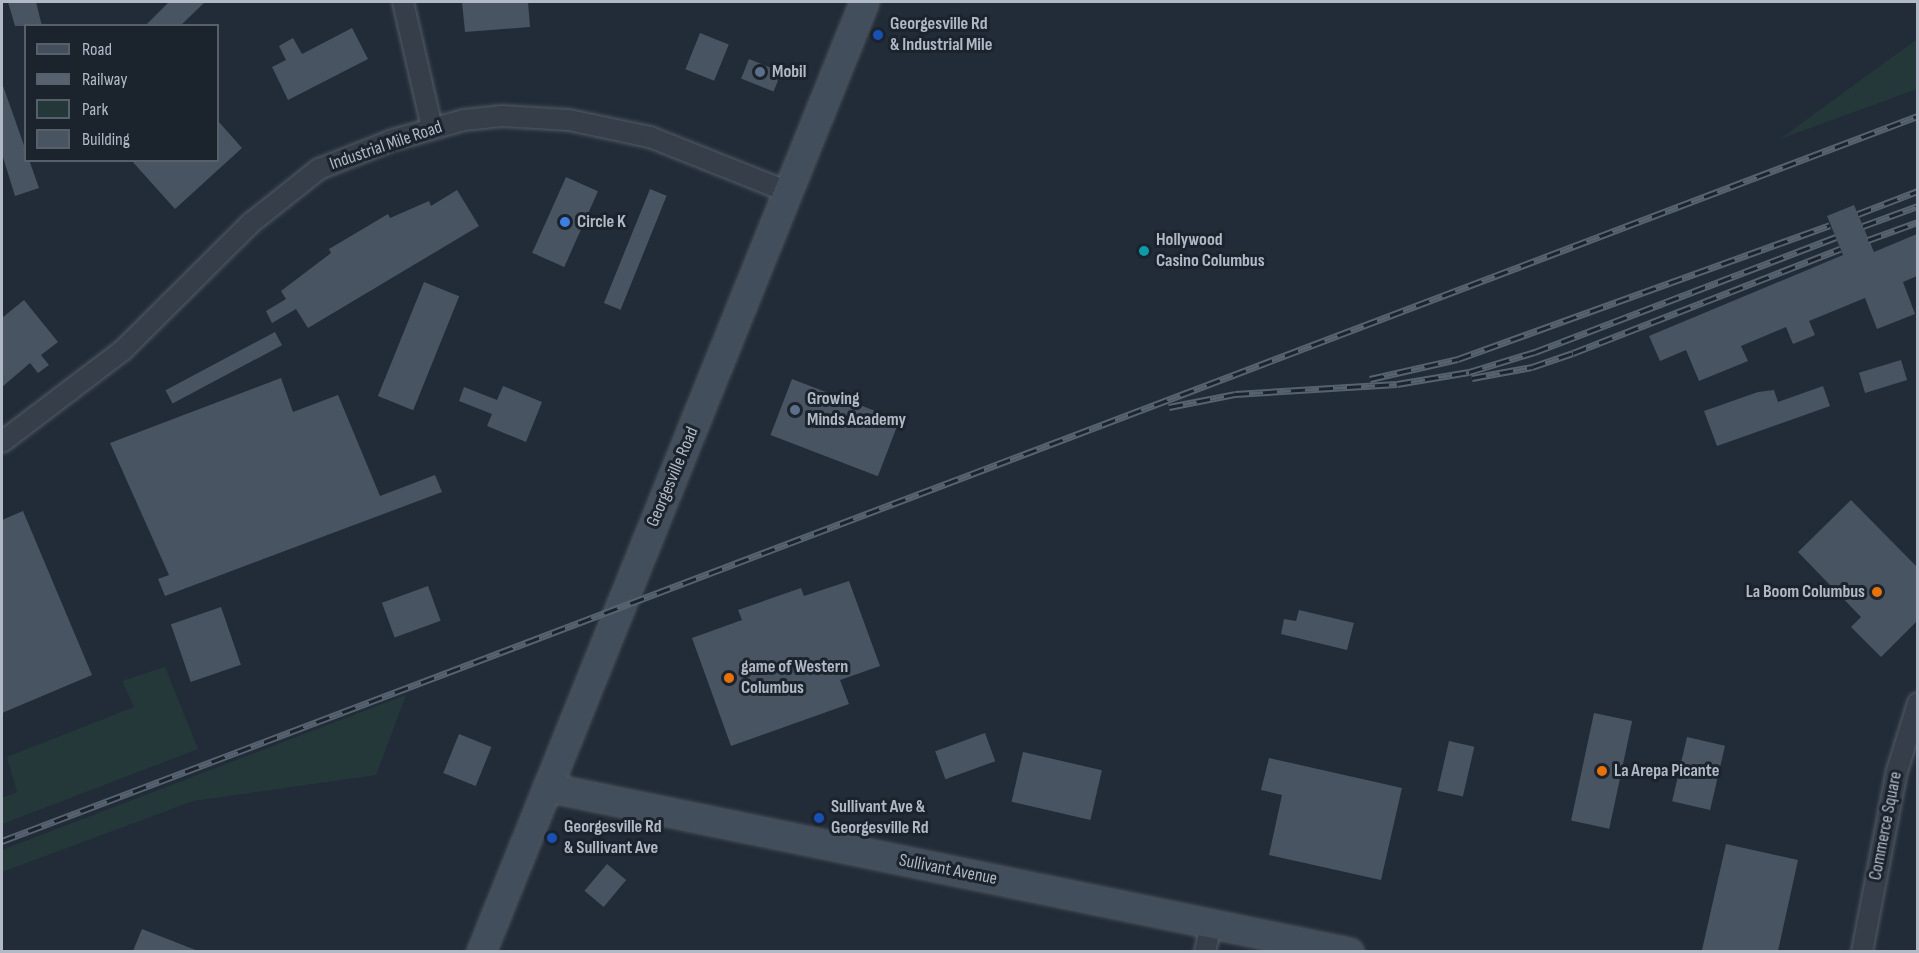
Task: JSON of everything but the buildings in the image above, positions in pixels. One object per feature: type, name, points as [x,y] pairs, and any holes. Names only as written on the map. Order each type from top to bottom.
[{"type":"main road","name":"Georgesville Road","points":[[481,951],[864,2]]},
{"type":"main road","name":"Sullivant Avenue","points":[[547,787],[1350,951]]},
{"type":"street","points":[[403,2],[432,128]]},
{"type":"street","name":"Industrial Mile Road","points":[[2,442],[123,350],[251,223],[319,169],[432,128],[502,116],[608,126],[665,142],[788,192]]},
{"type":"street","name":"Commerce Square","points":[[1862,951],[1897,771],[1917,703]]},
{"type":"street","points":[[1205,951],[1211,923]]},
{"type":"green space","points":[[1917,40],[1917,89],[1780,139],[1913,42]]},
{"type":"green space","points":[[165,667],[198,749],[2,824],[2,798],[17,792],[7,757],[134,707],[122,681]]},
{"type":"green space","points":[[406,695],[376,775],[193,801],[2,872],[2,850]]},
{"type":"railway","points":[[2,841],[1918,116]]},
{"type":"railway","points":[[1858,214],[1918,191]]},
{"type":"railway","points":[[1863,226],[1918,206]]},
{"type":"railway","points":[[1868,240],[1918,222]]},
{"type":"railway","points":[[1370,379],[1458,359],[1830,225]]},
{"type":"railway","points":[[1169,407],[1235,394],[1397,384],[1469,372],[1535,352],[1836,237]]},
{"type":"railway","points":[[1472,378],[1532,367],[1573,353],[1840,249]]},
{"type":"place","name":"Georgesville Rd & Industrial Mile","points":[[878,35]]},
{"type":"place","name":"Mobil","points":[[760,72]]},
{"type":"place","name":"Circle K","points":[[565,222]]},
{"type":"place","name":"Hollywood Casino Columbus","points":[[1144,251]]},
{"type":"place","name":"Growing Minds Academy","points":[[795,410]]},
{"type":"place","name":"La Boom Columbus","points":[[1877,592]]},
{"type":"place","name":"game of Western Columbus","points":[[729,678]]},
{"type":"place","name":"La Arepa Picante","points":[[1602,771]]},
{"type":"place","name":"Sullivant Ave & Georgesville Rd","points":[[819,818]]},
{"type":"place","name":"Georgesville Rd & Sullivant Ave","points":[[552,838]]}]
